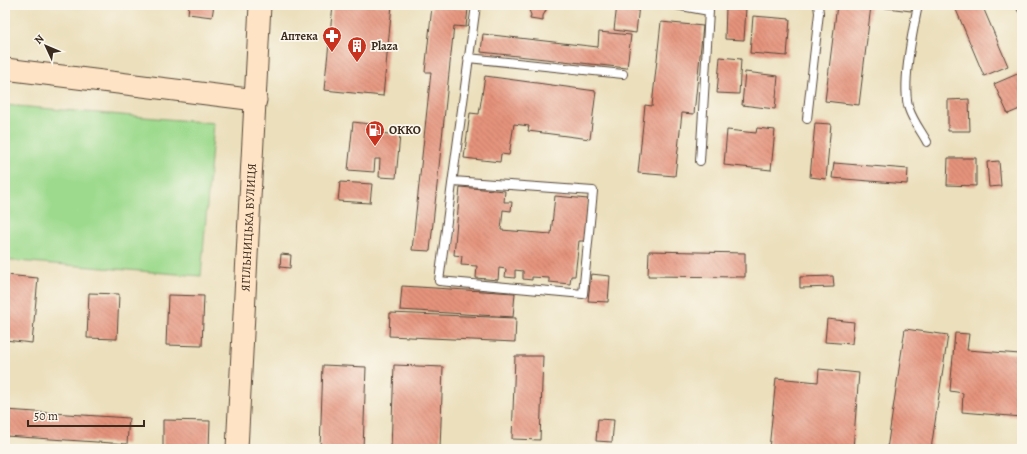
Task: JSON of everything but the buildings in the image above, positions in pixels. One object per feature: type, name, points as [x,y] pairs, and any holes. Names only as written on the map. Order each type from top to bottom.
[{"type":"main road","name":"ЯГІЛЬНИЦЬКА ВУЛИЦЯ","points":[[237,449],[260,5]]},
{"type":"main road","points":[[5,69],[256,100]]},
{"type":"lane","points":[[453,181],[593,191],[582,294],[439,281],[476,5]]},
{"type":"lane","points":[[676,5],[709,11],[700,161]]},
{"type":"lane","points":[[806,119],[819,13],[818,5]]},
{"type":"lane","points":[[918,5],[908,63],[906,93],[908,109],[927,142]]},
{"type":"lane","points":[[1020,5],[1022,9]]},
{"type":"lane","points":[[468,58],[623,74]]},
{"type":"green space","points":[[5,105],[214,123],[201,276],[5,260]]},
{"type":"place","name":"Аптека","points":[[332,53]]},
{"type":"place","name":"Plaza","points":[[357,63]]},
{"type":"place","name":"ОККО","points":[[375,147]]}]
